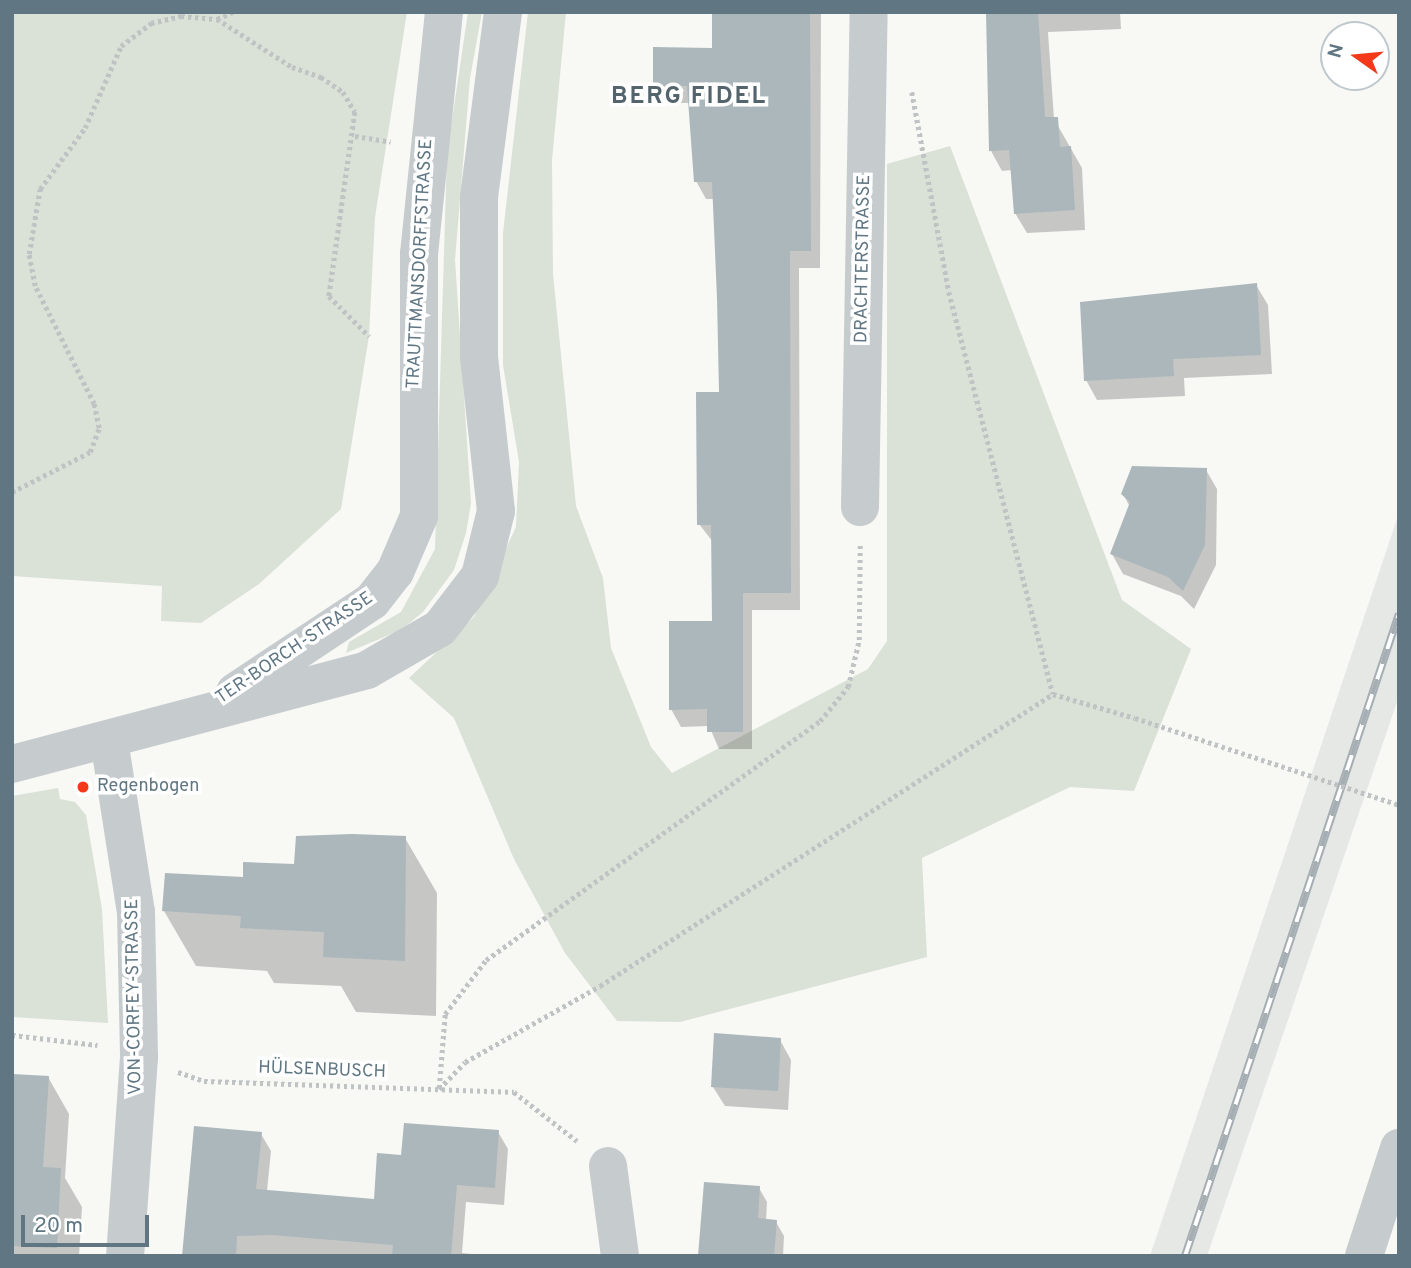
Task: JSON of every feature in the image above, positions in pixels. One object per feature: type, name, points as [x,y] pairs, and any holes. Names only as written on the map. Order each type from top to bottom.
[{"type":"street","name":"TRAUTTMANSDORFFSTRASSE","points":[[419,516],[419,254],[444,12]]},
{"type":"street","name":"TER-BORCH-STRASSE","points":[[12,764],[109,740],[210,708],[367,670],[412,648],[440,628],[480,576],[496,511],[478,280],[480,197],[503,12]]},
{"type":"street","name":"DRACHTERSTRASSE","points":[[860,507],[869,12]]},
{"type":"street","name":"TER-BORCH-STRASSE","points":[[210,708],[372,601],[395,572],[419,516]]},
{"type":"street","name":"VON-CORFEY-STRASSE","points":[[109,740],[136,912],[139,1057],[125,1256]]},
{"type":"street","points":[[1364,1256],[1399,1148]]},
{"type":"street","points":[[608,1166],[620,1256]]},
{"type":"path","points":[[217,19],[233,12]]},
{"type":"path","points":[[300,12],[351,12]]},
{"type":"path","points":[[12,492],[90,452],[99,428],[94,404],[35,286],[29,254],[40,189],[85,128],[121,46],[151,23],[181,16],[217,19],[343,92],[355,112],[355,136],[329,296],[369,336]]},
{"type":"path","points":[[910,80],[949,292],[1053,694]]},
{"type":"path","points":[[355,136],[392,142]]},
{"type":"path","points":[[439,1089],[445,1014],[486,960],[820,721],[848,687],[859,640],[860,507]]},
{"type":"path","points":[[439,1089],[465,1062],[600,986],[1053,694],[1135,718],[1399,806]]},
{"type":"path","name":"HÜLSENBUSCH","points":[[204,1081],[514,1092],[608,1166]]},
{"type":"shaded area","points":[[12,12],[407,12],[375,217],[369,336],[341,509],[259,584],[201,623],[161,621],[162,586],[12,576]]},
{"type":"shaded area","points":[[468,12],[482,12],[470,78],[455,260],[471,503],[466,533],[454,570],[423,612],[401,630],[346,653],[349,642],[401,612],[435,549],[447,154]]},
{"type":"shaded area","points":[[528,12],[566,12],[552,160],[553,274],[576,506],[603,578],[611,648],[651,747],[672,773],[868,669],[887,641],[887,164],[950,146],[1122,600],[1191,649],[1134,791],[1070,787],[922,858],[927,957],[680,1022],[617,1021],[565,953],[514,859],[454,718],[409,678],[474,617],[516,527],[519,462],[503,365],[503,233]]},
{"type":"shaded area","points":[[1399,513],[1399,696],[1207,1256],[1150,1256]]},
{"type":"shaded area","points":[[58,788],[60,799],[75,802],[86,815],[102,909],[108,1023],[12,1017],[12,796]]},
{"type":"building","points":[[712,12],[810,12],[811,251],[790,251],[791,593],[743,593],[743,732],[707,732],[707,709],[669,710],[669,621],[712,621],[711,525],[697,525],[696,392],[719,392],[717,298],[712,182],[694,182],[687,86],[653,86],[653,47],[712,48]]},
{"type":"building","points":[[986,12],[1038,12],[1045,117],[1058,117],[1060,147],[1071,146],[1075,210],[1014,214],[1009,150],[989,151]]},
{"type":"building","points":[[1257,283],[1261,355],[1173,359],[1174,376],[1084,381],[1080,302]]},
{"type":"building","points":[[1132,466],[1207,468],[1205,545],[1183,591],[1168,577],[1110,554],[1130,502],[1121,494]]},
{"type":"building","points":[[296,836],[406,836],[405,961],[323,957],[324,932],[240,928],[241,916],[162,911],[165,873],[243,877],[243,862],[294,864]]},
{"type":"building","points":[[714,1033],[781,1038],[778,1091],[711,1087]]},
{"type":"building","points":[[12,1074],[49,1076],[43,1167],[61,1168],[57,1248],[12,1246]]},
{"type":"building","points":[[404,1123],[499,1130],[495,1188],[457,1185],[451,1256],[392,1256],[393,1245],[272,1235],[237,1236],[236,1256],[182,1256],[194,1126],[262,1132],[256,1189],[374,1199],[377,1153],[401,1155]]},
{"type":"building","points":[[704,1182],[760,1186],[758,1218],[777,1220],[774,1256],[698,1256]]},
{"type":"railway","points":[[1185,1256],[1399,614]]},
{"type":"place","name":"Regenbogen","points":[[83,787]]},
{"type":"district","name":"BERG FIDEL","points":[[689,98]]}]
